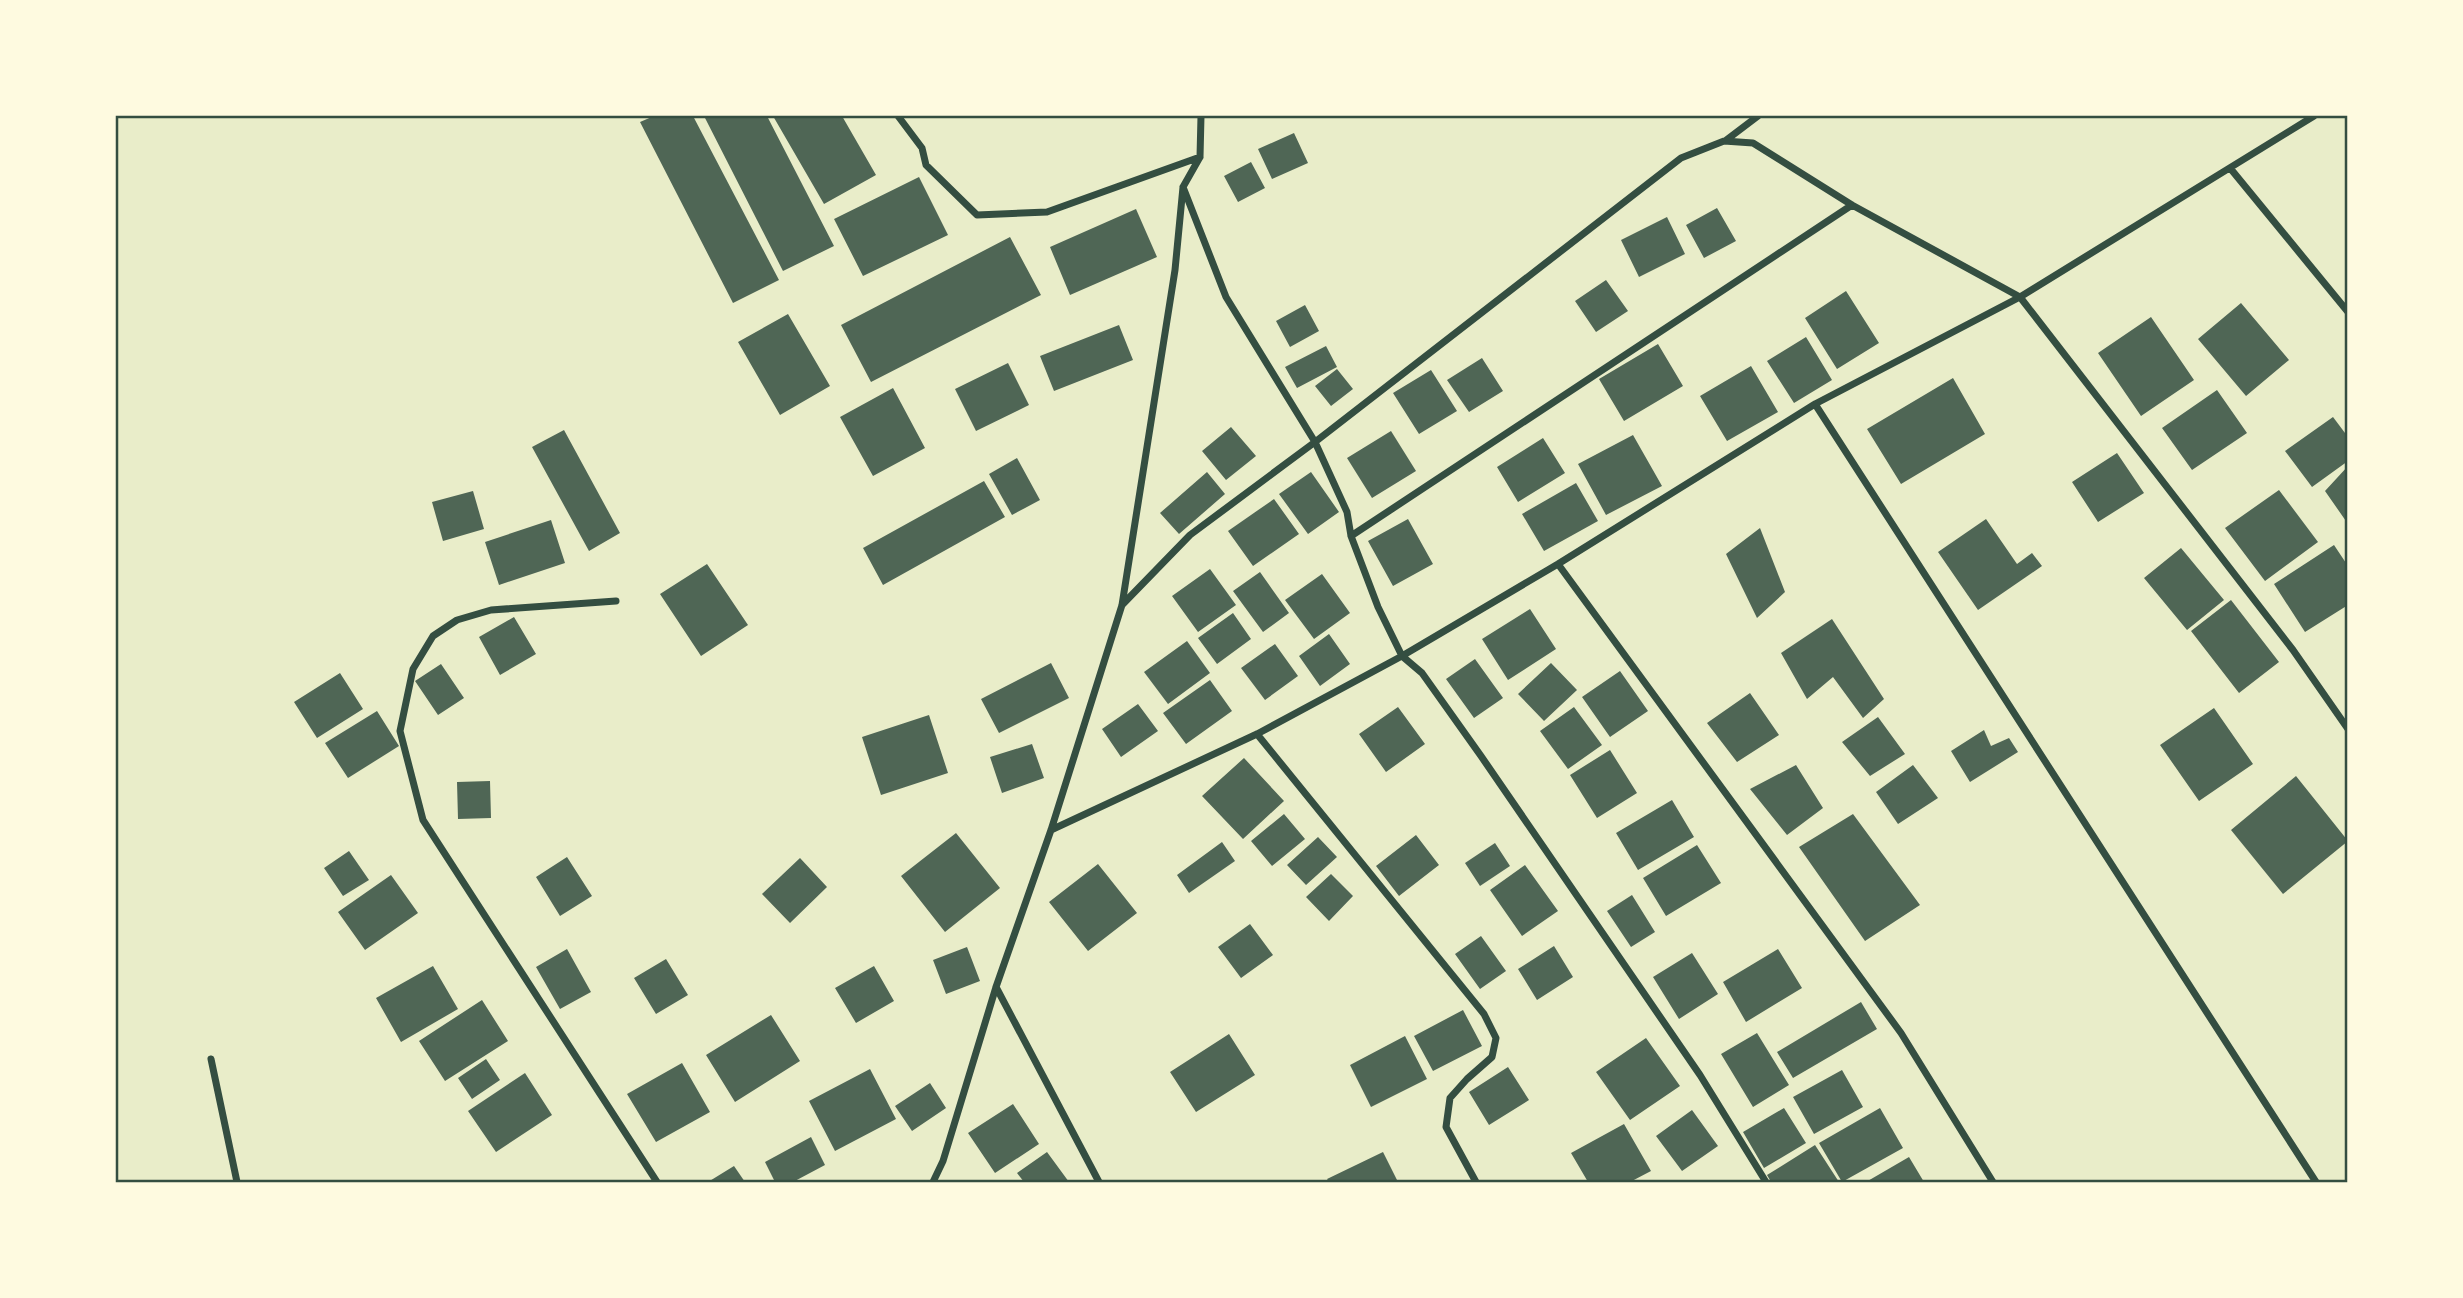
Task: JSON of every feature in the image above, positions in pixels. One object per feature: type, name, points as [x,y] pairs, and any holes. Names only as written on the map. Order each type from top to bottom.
[{"type":"street","points":[[898,116],[922,148],[926,165],[976,215],[1047,212],[1200,158]]},
{"type":"street","points":[[933,1182],[943,1161],[996,987],[1051,830],[1122,606],[1175,270],[1183,187],[1200,158],[1201,116]]},
{"type":"street","points":[[1122,606],[1190,535],[1315,442],[1681,158],[1724,141],[1758,116]]},
{"type":"street","points":[[1051,830],[1257,734],[1402,656],[1558,564],[1815,404],[2020,298],[2314,116]]},
{"type":"street","points":[[1724,141],[1753,143],[1852,205],[2020,298],[2293,650],[2345,720],[2347,729]]},
{"type":"street","points":[[2230,168],[2347,312]]},
{"type":"street","points":[[1183,187],[1226,297],[1315,442],[1347,512],[1352,536],[1378,607],[1402,656],[1422,673],[1481,756],[1700,1075],[1766,1182]]},
{"type":"street","points":[[1352,536],[1852,205]]},
{"type":"street","points":[[1815,404],[2316,1182]]},
{"type":"street","points":[[1558,564],[1901,1033],[1993,1182]]},
{"type":"street","points":[[616,601],[491,610],[457,620],[433,636],[413,669],[400,730],[423,820],[657,1182]]},
{"type":"street","points":[[1257,734],[1492,1027],[1496,1038],[1492,1057],[1450,1098],[1446,1127],[1476,1182]]},
{"type":"street","points":[[996,987],[1099,1182]]},
{"type":"street","points":[[211,1059],[237,1182]]},
{"type":"building","points":[[654,116],[693,116],[779,280],[733,303],[640,122]]},
{"type":"building","points":[[704,116],[767,116],[834,246],[783,271]]},
{"type":"building","points":[[773,116],[842,116],[876,175],[824,204]]},
{"type":"building","points":[[1294,133],[1308,163],[1272,179],[1258,149]]},
{"type":"building","points":[[1251,162],[1265,188],[1238,202],[1224,176]]},
{"type":"building","points":[[919,177],[948,235],[863,276],[834,219]]},
{"type":"building","points":[[1717,208],[1736,241],[1704,258],[1686,225]]},
{"type":"building","points":[[1136,209],[1157,257],[1070,295],[1050,247]]},
{"type":"building","points":[[1667,217],[1685,254],[1639,277],[1621,240]]},
{"type":"building","points":[[1010,237],[1041,295],[871,382],[841,325]]},
{"type":"building","points":[[1606,280],[1628,311],[1596,332],[1575,301]]},
{"type":"building","points":[[1846,291],[1879,343],[1837,369],[1805,318]]},
{"type":"building","points":[[2241,303],[2289,360],[2246,396],[2198,339]]},
{"type":"building","points":[[1305,305],[1319,331],[1290,347],[1276,321]]},
{"type":"building","points":[[788,314],[830,386],[780,415],[738,342]]},
{"type":"building","points":[[2151,317],[2194,380],[2141,416],[2098,353]]},
{"type":"building","points":[[1119,325],[1133,360],[1054,391],[1040,356]]},
{"type":"building","points":[[1806,337],[1832,380],[1794,403],[1767,361]]},
{"type":"building","points":[[1658,344],[1683,386],[1624,421],[1599,379]]},
{"type":"building","points":[[1326,346],[1337,367],[1297,388],[1285,367]]},
{"type":"building","points":[[1482,358],[1503,391],[1469,412],[1447,380]]},
{"type":"building","points":[[1008,363],[1029,405],[976,431],[955,389]]},
{"type":"building","points":[[1751,366],[1778,412],[1727,441],[1700,396]]},
{"type":"building","points":[[1337,369],[1353,389],[1331,406],[1315,386]]},
{"type":"building","points":[[1431,370],[1457,411],[1419,434],[1393,393]]},
{"type":"building","points":[[1953,378],[1985,434],[1901,484],[1867,429]]},
{"type":"building","points":[[893,388],[925,448],[873,476],[840,417]]},
{"type":"building","points":[[2217,390],[2247,433],[2192,470],[2162,428]]},
{"type":"building","points":[[2333,417],[2348,437],[2348,461],[2312,487],[2285,451]]},
{"type":"building","points":[[1231,427],[1256,456],[1226,480],[1202,451]]},
{"type":"building","points":[[564,430],[620,533],[589,551],[532,447]]},
{"type":"building","points":[[1391,431],[1416,471],[1372,498],[1347,458]]},
{"type":"building","points":[[1633,435],[1662,486],[1606,515],[1578,464]]},
{"type":"building","points":[[1543,438],[1565,473],[1518,502],[1497,467]]},
{"type":"building","points":[[2117,453],[2144,493],[2098,522],[2072,482]]},
{"type":"building","points":[[1017,458],[1040,500],[1012,515],[989,474]]},
{"type":"building","points":[[2348,466],[2348,524],[2325,491]]},
{"type":"building","points":[[1207,472],[1225,494],[1179,534],[1160,513]]},
{"type":"building","points":[[1311,472],[1339,512],[1308,534],[1279,494]]},
{"type":"building","points":[[984,481],[1005,517],[883,585],[863,548]]},
{"type":"building","points":[[1576,483],[1598,521],[1544,551],[1522,514]]},
{"type":"building","points":[[2279,490],[2318,542],[2265,581],[2225,528]]},
{"type":"building","points":[[473,491],[484,529],[443,541],[432,502]]},
{"type":"building","points":[[1274,499],[1299,534],[1253,566],[1228,531]]},
{"type":"building","points":[[1408,519],[1433,564],[1393,586],[1368,541]]},
{"type":"building","points":[[1986,519],[2017,564],[2032,553],[2042,566],[1978,610],[1938,552]]},
{"type":"building","points":[[551,520],[565,563],[499,585],[485,542]]},
{"type":"building","points":[[1760,528],[1785,592],[1757,618],[1726,554]]},
{"type":"building","points":[[2334,545],[2348,566],[2348,605],[2305,632],[2274,584]]},
{"type":"building","points":[[2181,548],[2224,600],[2187,630],[2144,578]]},
{"type":"building","points":[[707,564],[748,625],[701,656],[660,594]]},
{"type":"building","points":[[1210,569],[1236,605],[1198,632],[1172,596]]},
{"type":"building","points":[[1260,572],[1289,613],[1263,632],[1233,591]]},
{"type":"building","points":[[1322,574],[1350,613],[1314,639],[1285,600]]},
{"type":"building","points":[[2231,600],[2279,662],[2239,693],[2191,631]]},
{"type":"building","points":[[1530,609],[1556,649],[1508,680],[1482,639]]},
{"type":"building","points":[[1233,613],[1251,639],[1217,664],[1198,638]]},
{"type":"building","points":[[514,617],[536,654],[500,675],[479,637]]},
{"type":"building","points":[[1832,619],[1884,699],[1863,718],[1833,677],[1807,699],[1781,653]]},
{"type":"building","points":[[1329,634],[1350,664],[1320,686],[1299,656]]},
{"type":"building","points":[[1187,641],[1210,673],[1168,704],[1144,672]]},
{"type":"building","points":[[1275,644],[1298,676],[1265,700],[1241,668]]},
{"type":"building","points":[[1475,659],[1503,698],[1474,718],[1446,679]]},
{"type":"building","points":[[1051,663],[1069,698],[999,733],[981,699]]},
{"type":"building","points":[[1551,663],[1577,690],[1544,721],[1518,694]]},
{"type":"building","points":[[441,664],[464,698],[438,715],[415,681]]},
{"type":"building","points":[[1620,671],[1648,711],[1610,737],[1582,697]]},
{"type":"building","points":[[340,673],[363,709],[317,738],[294,702]]},
{"type":"building","points":[[1210,680],[1232,711],[1186,744],[1163,713]]},
{"type":"building","points":[[1750,693],[1779,735],[1737,762],[1707,723]]},
{"type":"building","points":[[1138,704],[1158,731],[1121,757],[1102,729]]},
{"type":"building","points":[[1398,707],[1425,744],[1386,772],[1359,734]]},
{"type":"building","points":[[1574,707],[1602,745],[1568,769],[1540,731]]},
{"type":"building","points":[[2214,708],[2253,764],[2199,801],[2160,745]]},
{"type":"building","points":[[377,711],[399,746],[348,778],[325,743]]},
{"type":"building","points":[[929,715],[948,773],[881,795],[862,737]]},
{"type":"building","points":[[1878,717],[1905,754],[1870,776],[1842,742]]},
{"type":"building","points":[[1984,730],[1991,746],[2009,738],[2018,752],[1970,782],[1951,751]]},
{"type":"building","points":[[1032,744],[1044,778],[1002,793],[990,757]]},
{"type":"building","points":[[1610,750],[1637,793],[1597,818],[1570,775]]},
{"type":"building","points":[[1244,758],[1284,801],[1243,839],[1202,796]]},
{"type":"building","points":[[1796,765],[1823,808],[1787,835],[1750,789]]},
{"type":"building","points":[[1913,765],[1938,798],[1898,824],[1876,792]]},
{"type":"building","points":[[2296,776],[2348,841],[2283,894],[2231,830]]},
{"type":"building","points":[[490,781],[491,818],[458,819],[457,782]]},
{"type":"building","points":[[1672,800],[1694,837],[1638,870],[1616,833]]},
{"type":"building","points":[[1284,814],[1305,839],[1272,866],[1251,841]]},
{"type":"building","points":[[1853,814],[1920,905],[1865,941],[1799,847]]},
{"type":"building","points":[[956,833],[1000,888],[945,932],[901,876]]},
{"type":"building","points":[[1416,835],[1439,865],[1399,896],[1376,866]]},
{"type":"building","points":[[1318,837],[1337,857],[1306,885],[1287,865]]},
{"type":"building","points":[[1222,842],[1235,861],[1189,893],[1177,875]]},
{"type":"building","points":[[1495,843],[1510,866],[1480,886],[1465,863]]},
{"type":"building","points":[[1697,845],[1721,883],[1666,916],[1643,878]]},
{"type":"building","points":[[349,851],[369,880],[343,896],[324,868]]},
{"type":"building","points":[[567,857],[592,896],[560,916],[536,877]]},
{"type":"building","points":[[800,858],[827,887],[790,923],[762,894]]},
{"type":"building","points":[[1098,864],[1137,913],[1088,951],[1049,902]]},
{"type":"building","points":[[1525,865],[1558,911],[1522,936],[1490,890]]},
{"type":"building","points":[[1331,874],[1353,896],[1329,921],[1306,897]]},
{"type":"building","points":[[391,875],[418,913],[365,950],[338,912]]},
{"type":"building","points":[[1632,895],[1655,932],[1631,947],[1607,911]]},
{"type":"building","points":[[1250,924],[1273,955],[1241,978],[1218,947]]},
{"type":"building","points":[[1481,936],[1506,971],[1480,989],[1455,954]]},
{"type":"building","points":[[1554,946],[1573,977],[1537,1000],[1518,969]]},
{"type":"building","points":[[967,947],[980,981],[946,994],[933,960]]},
{"type":"building","points":[[567,949],[591,992],[560,1009],[536,967]]},
{"type":"building","points":[[1778,949],[1802,988],[1746,1022],[1723,982]]},
{"type":"building","points":[[1692,953],[1718,994],[1679,1019],[1653,977]]},
{"type":"building","points":[[666,959],[688,995],[656,1014],[634,978]]},
{"type":"building","points":[[433,966],[458,1009],[401,1042],[376,998]]},
{"type":"building","points":[[874,966],[894,1001],[856,1023],[835,988]]},
{"type":"building","points":[[482,1000],[508,1041],[445,1081],[419,1041]]},
{"type":"building","points":[[1861,1002],[1877,1029],[1793,1078],[1777,1052]]},
{"type":"building","points":[[1463,1010],[1482,1046],[1433,1071],[1414,1036]]},
{"type":"building","points":[[771,1015],[800,1061],[735,1102],[706,1055]]},
{"type":"building","points":[[1757,1033],[1789,1085],[1753,1107],[1721,1054]]},
{"type":"building","points":[[1229,1034],[1255,1075],[1196,1112],[1170,1072]]},
{"type":"building","points":[[1405,1036],[1427,1079],[1371,1107],[1350,1065]]},
{"type":"building","points":[[1646,1038],[1680,1086],[1630,1120],[1596,1072]]},
{"type":"building","points":[[486,1059],[500,1080],[472,1099],[458,1078]]},
{"type":"building","points":[[682,1063],[710,1112],[656,1142],[627,1094]]},
{"type":"building","points":[[1508,1067],[1529,1100],[1489,1125],[1469,1092]]},
{"type":"building","points":[[870,1069],[896,1119],[835,1151],[809,1101]]},
{"type":"building","points":[[1842,1070],[1863,1107],[1814,1134],[1793,1097]]},
{"type":"building","points":[[525,1073],[552,1115],[496,1152],[468,1111]]},
{"type":"building","points":[[930,1083],[946,1108],[912,1131],[895,1106]]},
{"type":"building","points":[[1013,1104],[1039,1144],[995,1173],[968,1133]]},
{"type":"building","points":[[1784,1108],[1806,1143],[1764,1168],[1743,1132]]},
{"type":"building","points":[[1880,1108],[1903,1148],[1842,1182],[1819,1143]]},
{"type":"building","points":[[1692,1110],[1718,1146],[1682,1171],[1656,1136]]},
{"type":"building","points":[[1624,1124],[1651,1171],[1630,1182],[1588,1182],[1571,1153]]},
{"type":"building","points":[[811,1137],[825,1165],[793,1182],[775,1182],[765,1162]]},
{"type":"building","points":[[1815,1145],[1839,1182],[1771,1182],[1767,1175]]},
{"type":"building","points":[[1047,1152],[1069,1182],[1024,1182],[1017,1173]]},
{"type":"building","points":[[1383,1152],[1398,1182],[1329,1182],[1327,1179]]},
{"type":"building","points":[[1909,1157],[1924,1182],[1866,1182]]},
{"type":"building","points":[[734,1166],[745,1182],[708,1182]]}]
